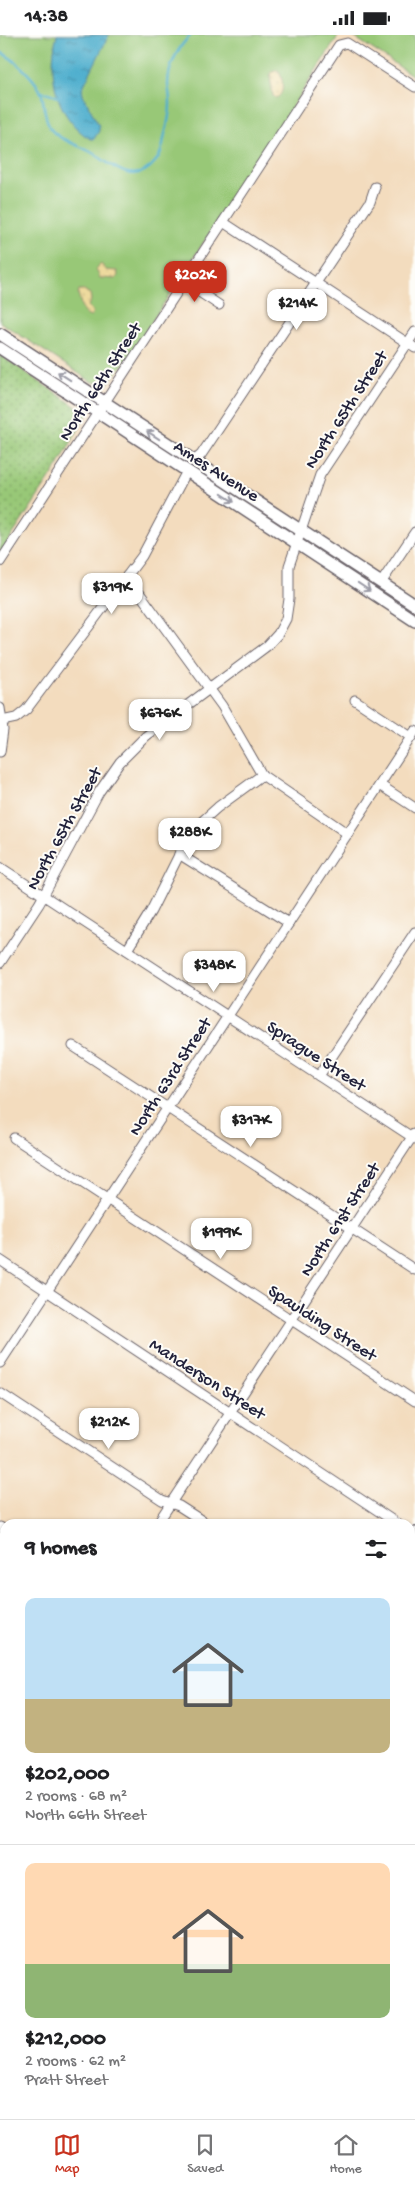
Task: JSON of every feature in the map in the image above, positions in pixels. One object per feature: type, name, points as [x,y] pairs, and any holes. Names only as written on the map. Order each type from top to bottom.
[{"type":"main road","name":"Ames Avenue","points":[[0,334],[415,605]]},
{"type":"main road","name":"Ames Avenue","points":[[0,349],[415,621]]},
{"type":"street","name":"North 66th Street","points":[[0,563],[339,45],[347,43],[415,87]]},
{"type":"street","points":[[194,461],[201,455],[370,202],[375,187]]},
{"type":"street","points":[[223,222],[411,346]]},
{"type":"street","points":[[184,282],[219,305]]},
{"type":"street","name":"North 65th Street","points":[[0,963],[43,896],[99,792],[120,762],[146,736],[267,646],[278,634],[288,612],[289,567],[320,475],[411,346],[415,332]]},
{"type":"street","points":[[2,721],[16,718],[26,711],[127,576],[150,543],[188,471]]},
{"type":"street","points":[[381,583],[415,532]]},
{"type":"street","points":[[127,576],[210,688],[262,775],[348,834]]},
{"type":"street","points":[[356,700],[413,734]]},
{"type":"street","points":[[0,708],[3,730],[0,752]]},
{"type":"street","name":"North 63rd Street","points":[[0,1363],[413,734]]},
{"type":"street","points":[[127,950],[151,911],[190,835],[206,817],[262,775]]},
{"type":"street","points":[[380,785],[415,808]]},
{"type":"street","points":[[179,854],[289,923]]},
{"type":"street","name":"Sprague Street","points":[[0,867],[414,1136]]},
{"type":"street","points":[[320,1076],[415,932]]},
{"type":"street","points":[[73,1046],[415,1270]]},
{"type":"street","name":"North 61st Street","points":[[160,1519],[414,1136]]},
{"type":"street","name":"Spaulding Street","points":[[14,1137],[415,1401]]},
{"type":"street","name":"Manderson Street","points":[[0,1260],[390,1519]]},
{"type":"street","points":[[0,1393],[162,1499],[179,1506],[199,1519]]},
{"type":"green space","points":[[0,35],[339,35],[128,358],[106,385],[92,382],[0,322]]},
{"type":"green space","points":[[351,35],[415,35],[415,77]]},
{"type":"green space","points":[[0,355],[87,414],[58,466],[0,554]]},
{"type":"sand","points":[[278,70],[282,81],[282,89],[276,98],[273,96],[270,77],[272,72]]},
{"type":"sand","points":[[101,264],[106,270],[117,271],[116,279],[100,278],[96,269]]},
{"type":"sand","points":[[79,290],[84,290],[90,294],[91,300],[88,306],[93,312],[91,317],[87,316],[83,311],[78,294]]},
{"type":"water","points":[[57,35],[109,35],[82,89],[83,95],[99,126],[99,131],[94,139],[90,139],[78,130],[69,119],[57,93],[53,64]]},
{"type":"waterway","points":[[0,52],[31,77],[40,89],[48,124],[53,132],[121,171],[138,173],[146,170],[157,160],[160,154],[169,112],[168,78],[178,51],[191,35]]},
{"type":"waterway","points":[[41,92],[58,97]]}]
